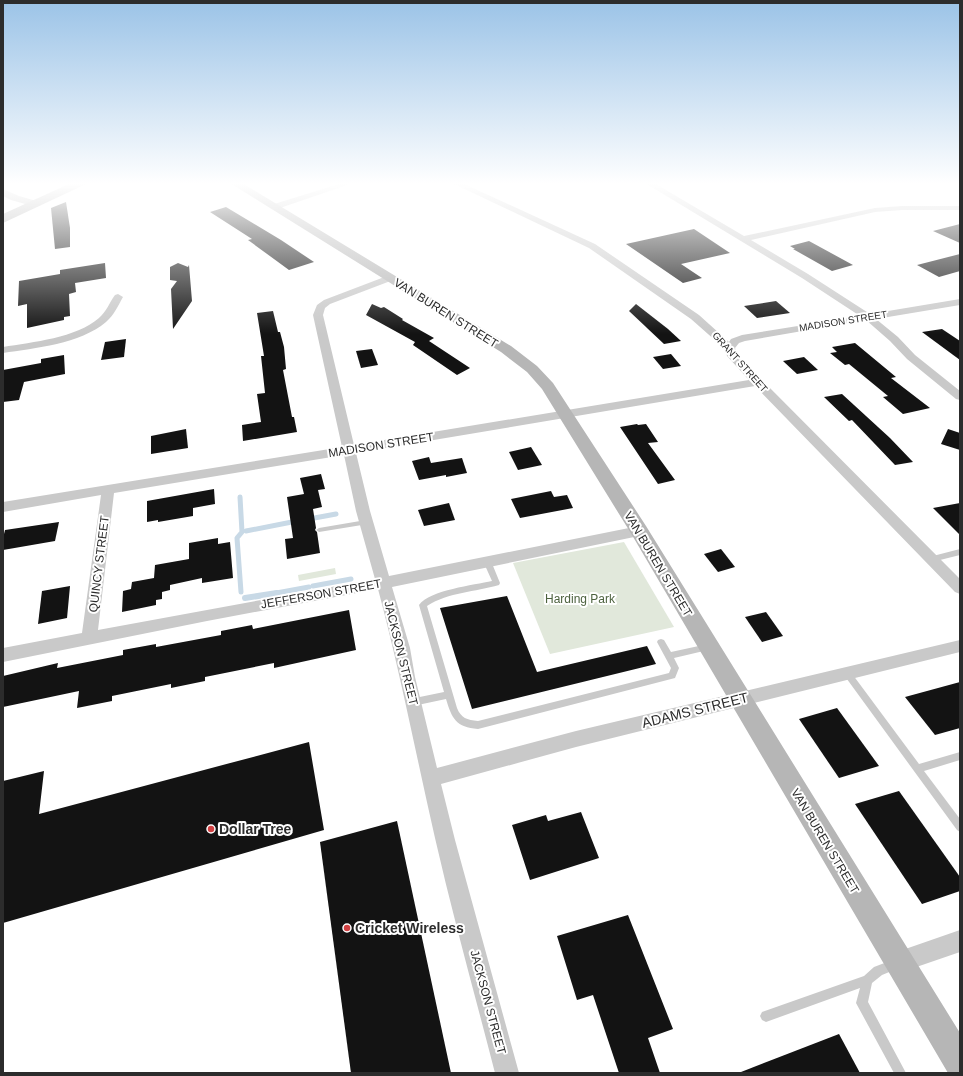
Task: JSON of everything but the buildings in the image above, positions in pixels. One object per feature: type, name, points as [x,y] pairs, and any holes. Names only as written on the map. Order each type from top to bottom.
[{"type":"street","name":"VAN BUREN STREET","points":[[317,233],[522,360],[543,380],[639,531],[960,1063]]},
{"type":"street","name":"GRANT STREET","points":[[564,233],[592,246],[608,256],[695,316],[730,348],[731,354],[735,359],[960,588]]},
{"type":"street","points":[[733,233],[867,316],[894,339],[911,357],[960,396]]},
{"type":"street","points":[[743,239],[769,233]]},
{"type":"street","name":"JACKSON STREET","points":[[390,278],[327,302],[320,307],[318,311],[348,451],[366,522],[402,648],[445,840],[507,1073]]},
{"type":"street","points":[[3,350],[69,337],[97,324],[111,312],[118,297]]},
{"type":"street","name":"MADISON STREET","points":[[730,348],[735,341],[742,338],[867,316],[960,302]]},
{"type":"street","name":"MADISON STREET","points":[[3,507],[758,382]]},
{"type":"street","name":"QUINCY STREET","points":[[89,638],[108,489]]},
{"type":"street","name":"JEFFERSON STREET","points":[[3,655],[384,583],[639,531]]},
{"type":"street","name":"ADAMS STREET","points":[[431,778],[576,739],[739,698],[960,646]]},
{"type":"street","points":[[899,962],[960,941]]},
{"type":"lane","points":[[319,530],[366,522]]},
{"type":"lane","points":[[932,559],[960,552]]},
{"type":"lane","points":[[487,562],[496,583],[439,596],[429,600],[423,605],[454,712],[460,721],[467,725],[478,725],[672,676],[675,668],[661,642]]},
{"type":"lane","points":[[669,656],[708,647]]},
{"type":"lane","points":[[847,673],[960,827]]},
{"type":"lane","points":[[413,702],[449,695]]},
{"type":"lane","points":[[917,769],[960,756]]},
{"type":"lane","points":[[766,1016],[867,980],[878,970],[899,962]]},
{"type":"lane","points":[[867,980],[862,1003],[900,1073]]},
{"type":"green space","name":"Harding Park","points":[[624,542],[674,627],[550,654],[513,563]]},
{"type":"green space","points":[[335,568],[336,574],[299,581],[298,575]]},
{"type":"waterway","points":[[240,497],[242,532],[237,538],[241,592]]},
{"type":"waterway","points":[[309,519],[336,514]]},
{"type":"waterway","points":[[246,531],[297,521]]},
{"type":"waterway","points":[[313,586],[351,579]]},
{"type":"waterway","points":[[273,594],[309,587]]},
{"type":"waterway","points":[[245,598],[273,594]]},
{"type":"place","name":"Dollar Tree","points":[[211,829]]},
{"type":"place","name":"Cricket Wireless","points":[[347,928]]}]
